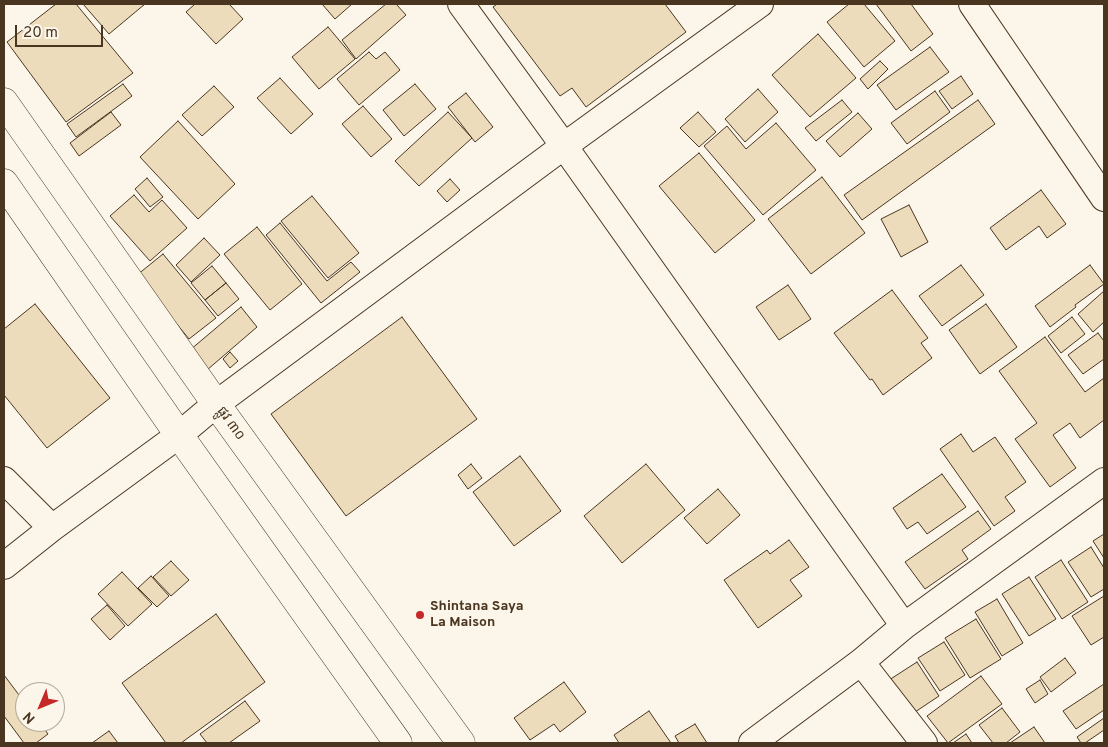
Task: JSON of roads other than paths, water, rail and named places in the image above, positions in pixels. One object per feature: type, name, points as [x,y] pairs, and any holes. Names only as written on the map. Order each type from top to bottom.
[{"type":"street","points":[[461,4],[564,146],[904,626]]},
{"type":"street","points":[[4,566],[52,528],[179,435],[216,404],[564,146],[760,4]]},
{"type":"street","points":[[972,4],[1104,198]]},
{"type":"street","name":"ផ្លូវ ៣០","points":[[4,102],[216,404],[461,743]]},
{"type":"street","points":[[4,183],[179,435],[398,743]]},
{"type":"street","points":[[4,480],[52,528]]},
{"type":"street","points":[[752,743],[780,735],[860,662],[904,626],[1104,482]]},
{"type":"street","points":[[860,662],[924,743]]},
{"type":"place","name":"Shintana Saya La Maison","points":[[420,615]]}]
